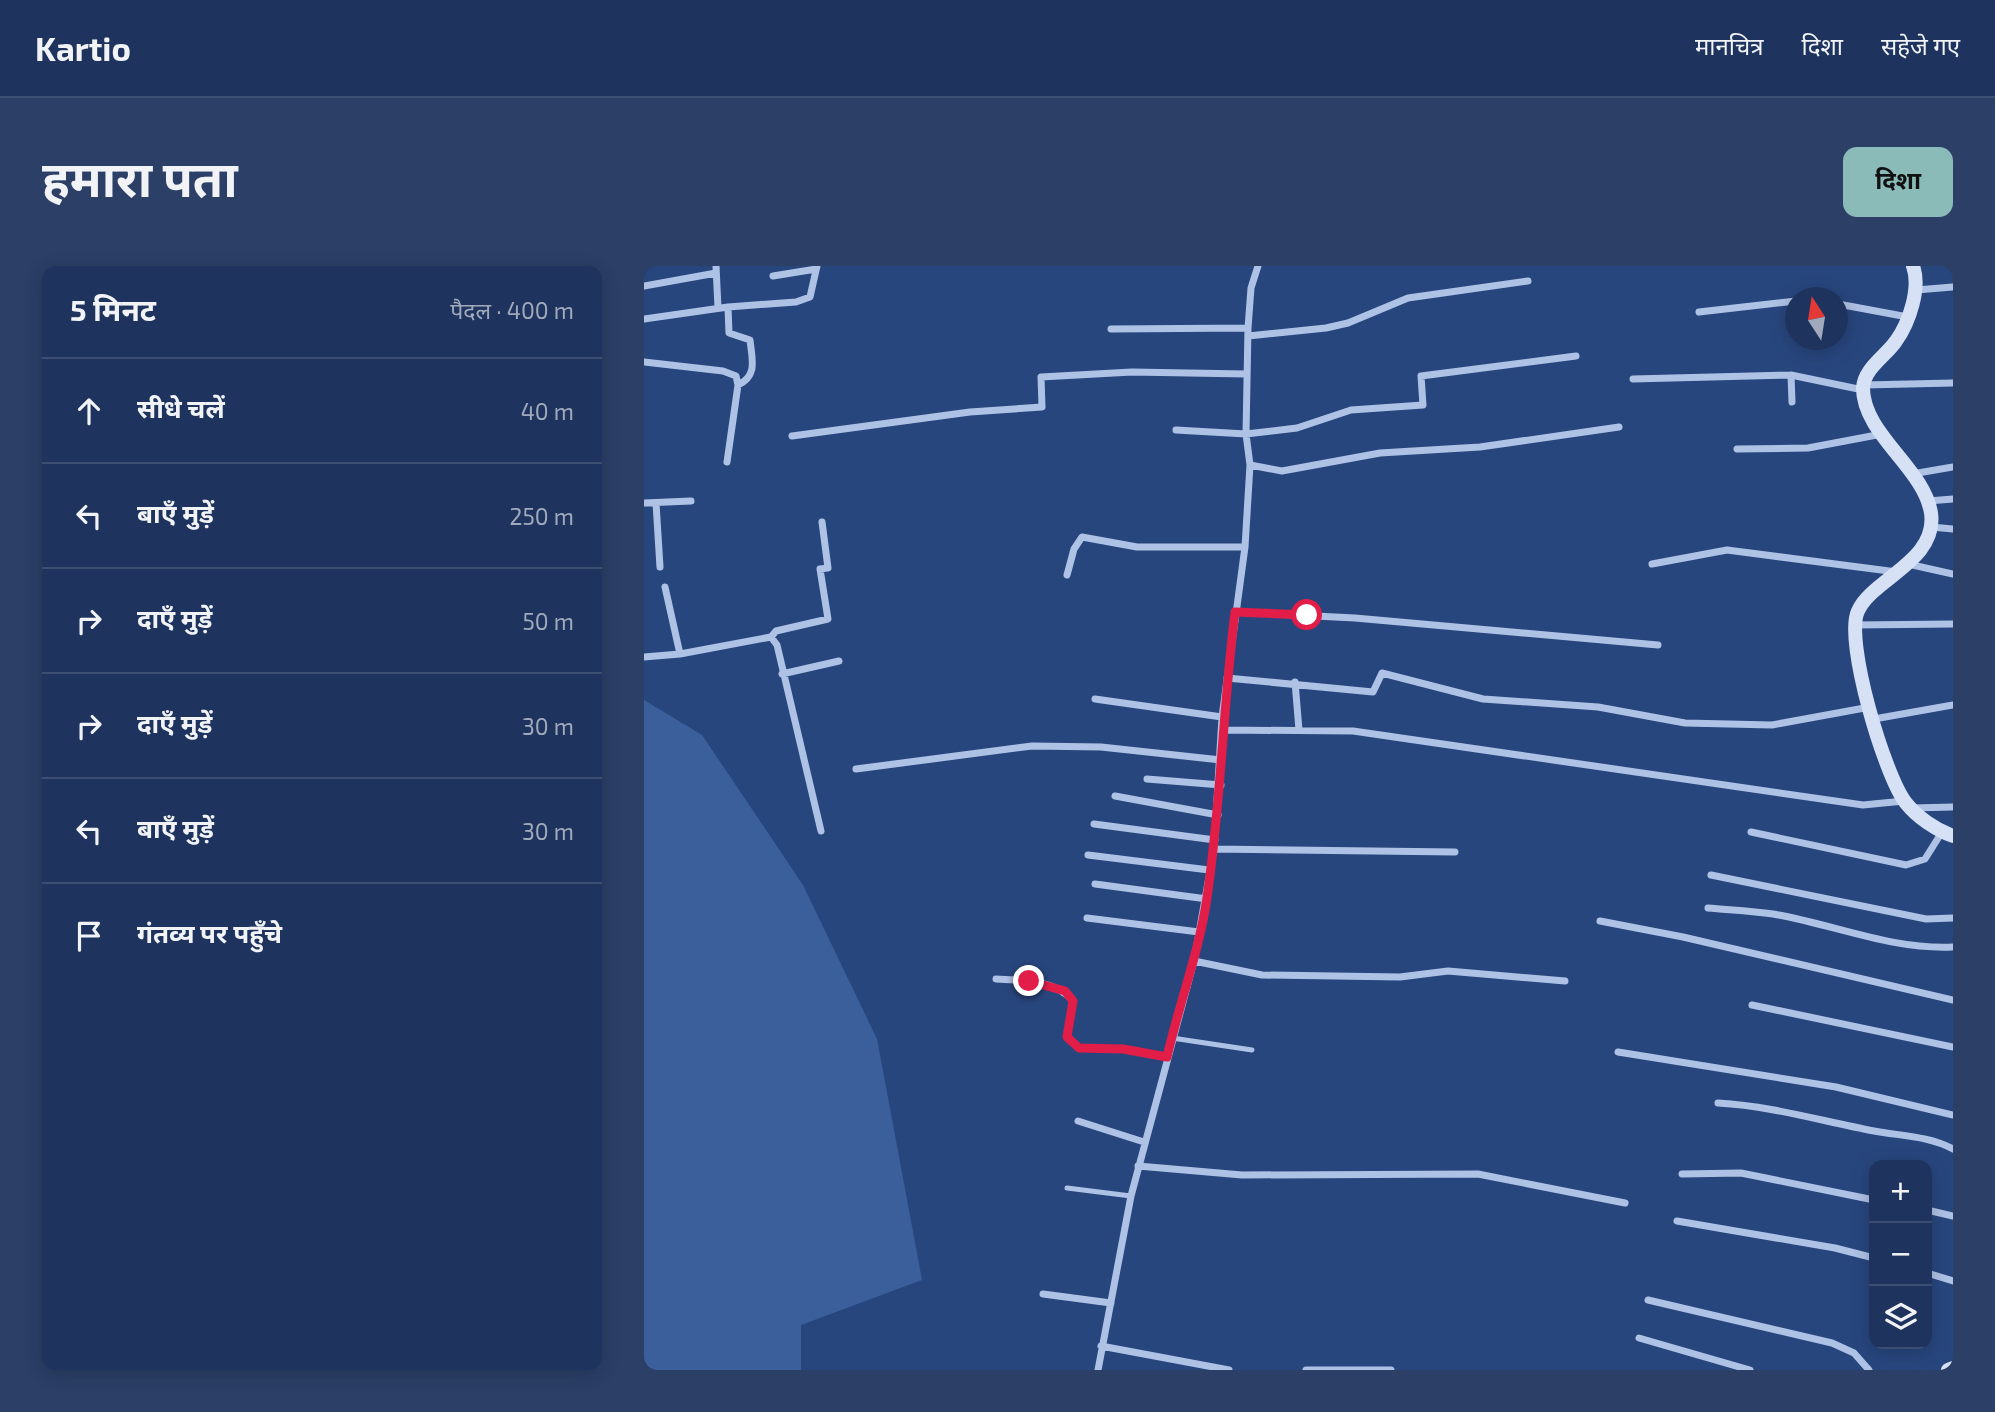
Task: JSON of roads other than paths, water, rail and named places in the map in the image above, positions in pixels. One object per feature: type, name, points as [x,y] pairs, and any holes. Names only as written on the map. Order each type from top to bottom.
[{"type":"main road","points":[[1913,266],[1916,290],[1908,317],[1896,341],[1868,372],[1863,388],[1882,434],[1912,474],[1927,501],[1931,527],[1920,550],[1858,608],[1854,625],[1854,649],[1885,759],[1908,804],[1948,834]]},
{"type":"street","points":[[1098,1370],[1131,1196],[1171,1038],[1194,961],[1215,844],[1221,785],[1222,717],[1245,547],[1250,465],[1246,434],[1246,374],[1251,288],[1258,266]]},
{"type":"street","points":[[644,319],[718,308],[796,302],[810,297],[817,267],[773,276]]},
{"type":"street","points":[[644,286],[716,270],[718,308]]},
{"type":"street","points":[[1111,329],[1248,332],[1326,328],[1348,323],[1408,298],[1528,281]]},
{"type":"street","points":[[1916,290],[1953,287]]},
{"type":"street","points":[[1699,312],[1785,302]]},
{"type":"street","points":[[1848,306],[1908,317]]},
{"type":"street","points":[[727,307],[729,333],[750,340],[753,370],[748,380],[738,385]]},
{"type":"street","points":[[1176,430],[1246,434],[1297,428],[1351,411],[1423,405],[1422,376],[1576,356]]},
{"type":"street","points":[[644,362],[723,371],[736,376],[738,385],[727,462]]},
{"type":"street","points":[[792,436],[970,412],[1042,407],[1041,377],[1142,372],[1246,374]]},
{"type":"street","points":[[1791,375],[1792,402]]},
{"type":"street","points":[[1633,379],[1791,375],[1863,388],[1953,383]]},
{"type":"street","points":[[1250,465],[1282,471],[1380,453],[1480,447],[1619,427]]},
{"type":"street","points":[[1737,449],[1808,448],[1882,434]]},
{"type":"street","points":[[1912,474],[1953,467]]},
{"type":"street","points":[[1927,501],[1953,499]]},
{"type":"street","points":[[644,503],[691,501]]},
{"type":"street","points":[[656,503],[660,568]]},
{"type":"street","points":[[644,657],[680,654],[771,637],[776,631],[828,619],[820,569],[828,568],[822,522]]},
{"type":"street","points":[[1931,527],[1953,529]]},
{"type":"street","points":[[1067,575],[1074,549],[1082,537],[1137,547],[1245,547]]},
{"type":"street","points":[[1652,564],[1727,550],[1953,574]]},
{"type":"street","points":[[664,587],[680,654]]},
{"type":"street","points":[[1235,612],[1355,618],[1495,633],[1658,645]]},
{"type":"street","points":[[1854,625],[1953,624]]},
{"type":"street","points":[[771,637],[776,645],[821,831]]},
{"type":"street","points":[[782,674],[839,661]]},
{"type":"street","points":[[1227,678],[1295,682],[1373,692],[1382,673],[1483,699],[1598,707],[1700,724],[1785,723],[1953,705]]},
{"type":"street","points":[[1295,682],[1299,730]]},
{"type":"street","points":[[1095,699],[1222,717]]},
{"type":"street","points":[[1223,730],[1353,731],[1479,747],[1863,805],[1953,807]]},
{"type":"street","points":[[856,769],[1032,746],[1101,747],[1221,760]]},
{"type":"street","points":[[1147,779],[1221,785]]},
{"type":"street","points":[[1115,796],[1218,815]]},
{"type":"street","points":[[1094,824],[1215,844],[1455,852]]},
{"type":"street","points":[[1751,832],[1906,864],[1925,859],[1948,834]]},
{"type":"street","points":[[1088,855],[1209,870]]},
{"type":"street","points":[[1712,876],[1927,919],[1953,918]]},
{"type":"street","points":[[1095,884],[1207,899]]},
{"type":"street","points":[[1708,908],[1774,915],[1835,931],[1921,948],[1953,947]]},
{"type":"street","points":[[1087,918],[1199,932]]},
{"type":"street","points":[[1600,921],[1683,937],[1953,1000]]},
{"type":"street","points":[[1194,961],[1262,975],[1400,977],[1448,971],[1565,981]]},
{"type":"street","points":[[996,979],[1029,981],[1065,991],[1073,1001],[1067,1037],[1079,1048],[1123,1049],[1167,1057]]},
{"type":"street","points":[[1752,1005],[1953,1046]]},
{"type":"street","points":[[1618,1052],[1836,1087],[1953,1115]]},
{"type":"street","points":[[1718,1103],[1763,1106],[1873,1131],[1938,1141],[1953,1149]]},
{"type":"street","points":[[1077,1121],[1144,1142]]},
{"type":"street","points":[[1138,1166],[1242,1175],[1478,1174],[1625,1203]]},
{"type":"street","points":[[1682,1174],[1741,1173],[1869,1198]]},
{"type":"street","points":[[1932,1211],[1953,1216]]},
{"type":"street","points":[[1677,1221],[1835,1248],[1869,1257]]},
{"type":"street","points":[[1932,1275],[1953,1281]]},
{"type":"street","points":[[1043,1294],[1111,1303]]},
{"type":"street","points":[[1648,1300],[1832,1343],[1854,1353],[1869,1370]]},
{"type":"street","points":[[1639,1338],[1749,1370]]},
{"type":"street","points":[[1101,1346],[1229,1370]]},
{"type":"street","points":[[1306,1370],[1391,1370]]},
{"type":"lane","points":[[1171,1038],[1252,1050]]},
{"type":"lane","points":[[1067,1188],[1131,1196]]}]
